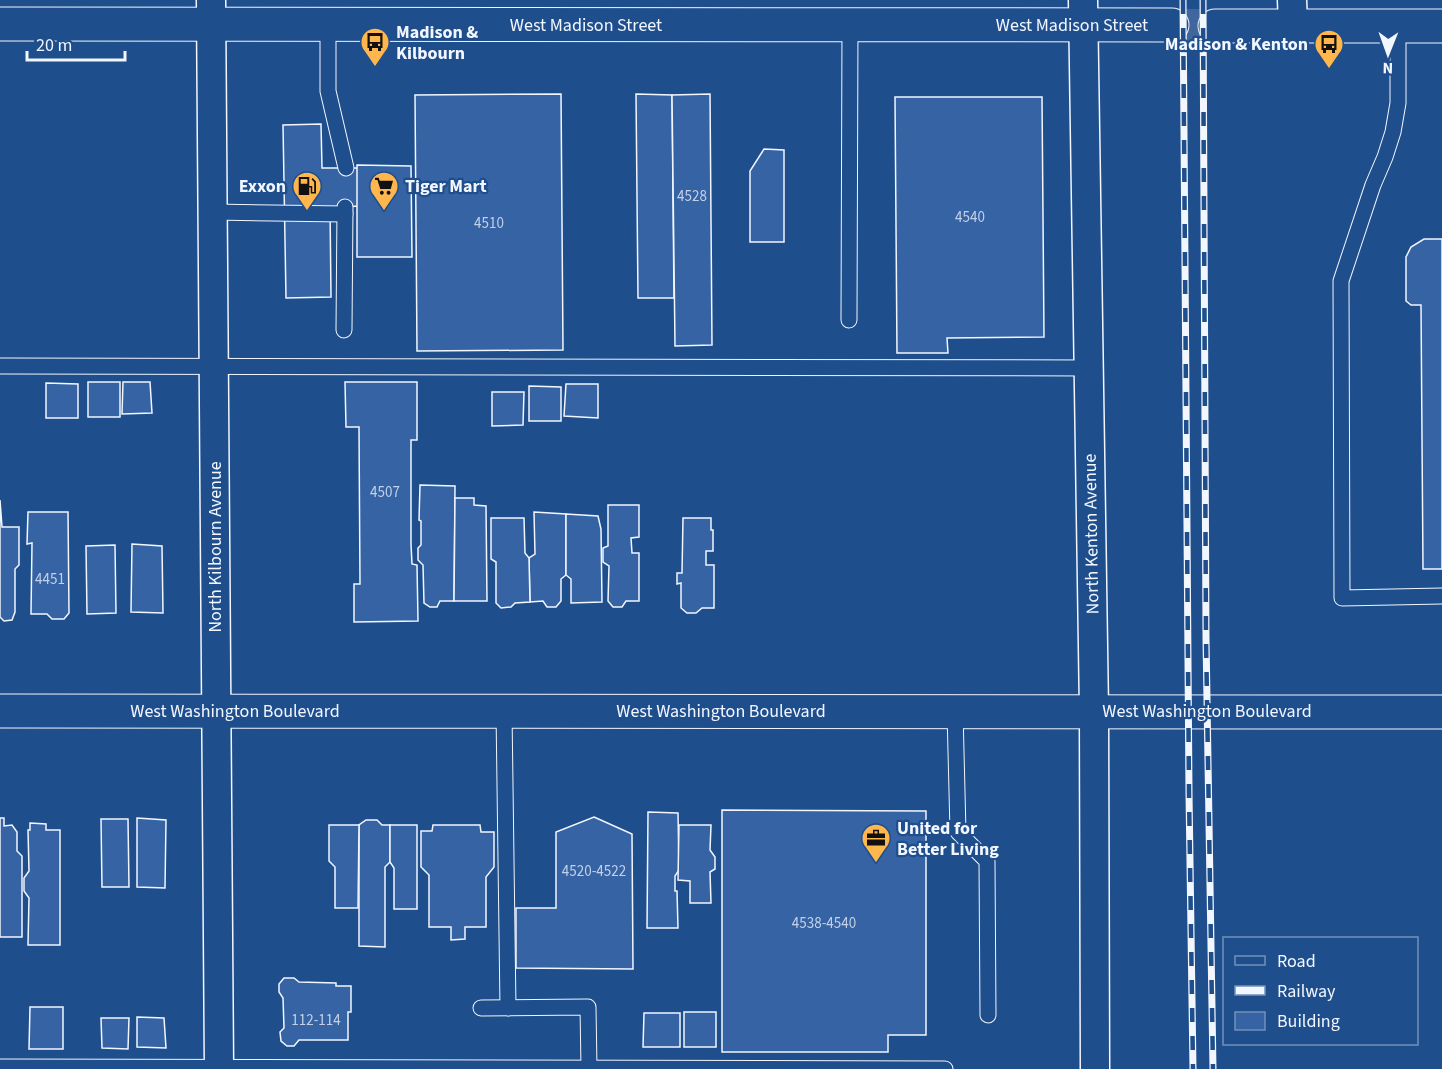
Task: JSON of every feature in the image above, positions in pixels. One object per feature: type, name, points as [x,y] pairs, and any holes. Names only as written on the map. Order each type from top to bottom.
[{"type":"street","name":"West Madison Street","points":[[0,24],[211,12],[328,25],[850,25],[1083,13],[1172,25]]},
{"type":"street","name":"North Kilbourn Avenue","points":[[211,12],[219,1068]]},
{"type":"street","name":"North Kenton Avenue","points":[[1083,13],[1094,711],[1095,1069]]},
{"type":"street","points":[[1215,26],[1293,13],[1398,26],[1442,26]]},
{"type":"street","name":"West Washington Boulevard","points":[[0,711],[1442,712]]},
{"type":"lane","points":[[328,25],[328,91],[346,168]]},
{"type":"lane","points":[[849,320],[850,25]]},
{"type":"lane","points":[[1398,26],[1398,104],[1393,132],[1386,156],[1372,185],[1341,281],[1342,598],[1442,596]]},
{"type":"lane","points":[[212,212],[345,210],[344,330]]},
{"type":"lane","points":[[0,366],[1088,368]]},
{"type":"lane","points":[[504,711],[508,1008]]},
{"type":"lane","points":[[955,711],[958,832],[987,861],[988,1015]]},
{"type":"lane","points":[[481,1008],[588,1007],[589,1068]]},
{"type":"lane","points":[[0,1066],[945,1069]]},
{"type":"lane","points":[[1085,1069],[1095,1069]]},
{"type":"building","points":[[561,94],[563,350],[417,351],[415,95]]},
{"type":"building","points":[[636,94],[672,95],[674,298],[638,298]]},
{"type":"building","points":[[710,94],[712,345],[675,346],[672,95]]},
{"type":"building","points":[[895,97],[1042,97],[1044,337],[947,338],[948,353],[897,353]]},
{"type":"building","name":"Exxon","points":[[321,124],[322,168],[365,168],[365,206],[330,207],[331,297],[286,298],[283,125]]},
{"type":"building","points":[[764,149],[784,150],[784,242],[750,242],[750,171]]},
{"type":"building","name":"Tiger Mart","points":[[357,165],[411,166],[412,257],[357,257]]},
{"type":"building","points":[[1424,239],[1442,239],[1442,569],[1423,569],[1421,305],[1411,305],[1406,301],[1406,257],[1411,247]]},
{"type":"building","points":[[88,382],[120,382],[120,417],[88,417]]},
{"type":"building","points":[[123,382],[150,382],[152,413],[122,414]]},
{"type":"building","points":[[345,382],[417,382],[417,440],[411,440],[411,544],[412,564],[417,565],[418,621],[354,622],[354,584],[360,584],[359,427],[346,427]]},
{"type":"building","points":[[46,383],[78,384],[78,418],[46,418]]},
{"type":"building","points":[[566,384],[598,384],[598,418],[564,416]]},
{"type":"building","points":[[529,386],[561,387],[561,421],[529,421]]},
{"type":"building","points":[[492,392],[524,392],[523,425],[492,426]]},
{"type":"building","points":[[420,485],[455,486],[454,601],[440,601],[437,607],[430,607],[424,603],[423,565],[418,560],[418,548],[421,545]]},
{"type":"building","points":[[455,498],[474,498],[474,505],[486,506],[487,601],[454,601]]},
{"type":"building","points":[[0,500],[2,527],[19,527],[19,565],[15,569],[15,612],[12,620],[4,621],[0,617]]},
{"type":"building","points":[[608,505],[639,505],[639,537],[631,538],[632,553],[639,553],[639,601],[626,601],[622,607],[613,607],[608,601],[609,566],[603,562],[603,548],[608,546]]},
{"type":"building","points":[[28,512],[68,512],[69,613],[64,619],[52,619],[47,614],[31,614],[32,543],[27,544]]},
{"type":"building","points":[[534,512],[566,514],[566,575],[561,579],[561,601],[556,607],[547,607],[543,601],[530,602],[529,558],[535,554]]},
{"type":"building","points":[[566,514],[598,516],[601,529],[602,602],[571,603],[571,579],[566,575]]},
{"type":"building","points":[[491,518],[524,518],[525,553],[529,558],[530,602],[515,603],[511,607],[501,608],[496,603],[496,562],[491,559]]},
{"type":"building","points":[[683,518],[711,518],[711,530],[713,530],[713,551],[706,551],[706,565],[714,565],[714,608],[702,608],[696,613],[687,613],[681,608],[681,583],[677,584],[677,573],[682,573]]},
{"type":"building","points":[[132,544],[162,546],[163,613],[131,612]]},
{"type":"building","points":[[115,545],[116,613],[87,614],[86,546]]},
{"type":"building","points":[[722,810],[926,811],[926,1035],[888,1035],[888,1052],[722,1052]]},
{"type":"building","points":[[648,812],[678,813],[679,870],[675,876],[675,891],[677,891],[678,928],[647,928]]},
{"type":"building","points":[[594,817],[632,834],[633,969],[516,968],[516,908],[556,908],[556,832]]},
{"type":"building","points":[[0,818],[4,818],[4,826],[12,825],[17,832],[17,851],[22,856],[22,937],[0,937]]},
{"type":"building","points":[[137,818],[166,820],[165,888],[137,887]]},
{"type":"building","points":[[101,819],[128,819],[129,887],[102,887]]},
{"type":"building","points":[[366,820],[377,820],[382,825],[390,825],[390,862],[385,867],[385,947],[359,946],[359,825]]},
{"type":"building","points":[[30,823],[46,824],[46,830],[60,830],[60,945],[28,945],[29,898],[24,891],[24,878],[29,871],[28,830],[30,830]]},
{"type":"building","points":[[329,825],[359,825],[358,908],[335,908],[335,867],[329,861]]},
{"type":"building","points":[[390,825],[417,825],[417,909],[394,909],[394,868],[390,862]]},
{"type":"building","points":[[433,825],[480,825],[481,832],[494,832],[494,867],[486,877],[486,927],[465,927],[465,939],[451,940],[451,927],[429,927],[429,875],[421,867],[421,831],[432,831]]},
{"type":"building","points":[[679,825],[711,825],[710,850],[715,857],[715,869],[710,872],[711,903],[690,903],[690,881],[678,880]]},
{"type":"building","points":[[284,978],[294,978],[299,982],[336,983],[336,986],[351,986],[348,1040],[299,1040],[294,1046],[287,1046],[281,1041],[280,1032],[284,1028],[283,998],[279,992],[279,984]]},
{"type":"building","points":[[30,1007],[63,1007],[63,1049],[29,1049]]},
{"type":"building","points":[[684,1012],[716,1012],[716,1047],[684,1047]]},
{"type":"building","points":[[644,1013],[680,1013],[680,1047],[643,1047]]},
{"type":"building","points":[[137,1017],[164,1018],[166,1048],[137,1047]]},
{"type":"building","points":[[101,1018],[129,1018],[128,1049],[102,1048]]},
{"type":"tunnel","points":[[1172,25],[1215,26]]},
{"type":"railway","points":[[1183,0],[1193,1069]]},
{"type":"railway","points":[[1203,0],[1206,638],[1213,1069]]},
{"type":"place","name":"Madison & Kilbourn","points":[[375,68]]},
{"type":"place","name":"Madison & Kenton","points":[[1329,70]]},
{"type":"place","name":"Exxon","points":[[307,212]]},
{"type":"place","name":"Tiger Mart","points":[[384,212]]},
{"type":"place","name":"United for Better Living","points":[[876,864]]}]
